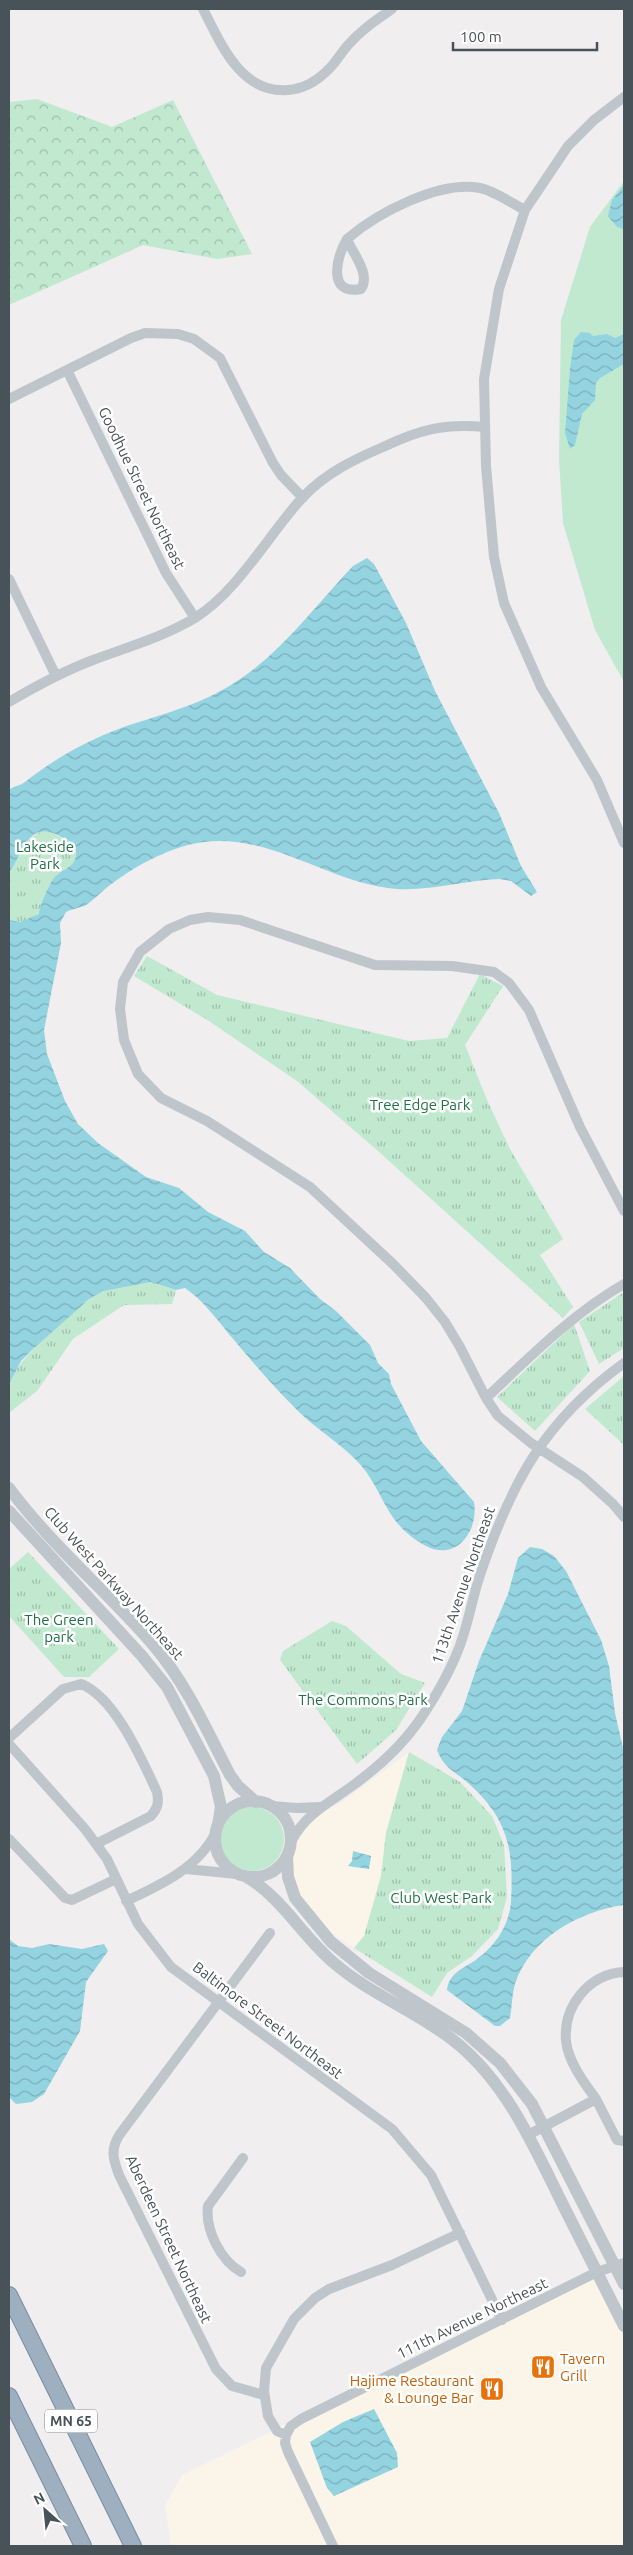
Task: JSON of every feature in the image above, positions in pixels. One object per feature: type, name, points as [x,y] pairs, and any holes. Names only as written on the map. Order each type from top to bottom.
[{"type":"highway","name":"MN 65","points":[[9,2295],[133,2546]]},
{"type":"highway","name":"MN 65","points":[[9,2396],[83,2546]]},
{"type":"street","points":[[203,9],[236,67],[252,82],[266,90],[296,90],[309,84],[328,70],[368,24],[392,9]]},
{"type":"street","points":[[624,97],[594,120],[568,146],[525,210],[499,289],[484,379],[485,427],[494,557],[504,603],[541,687],[597,780],[624,843]]},
{"type":"street","points":[[347,239],[365,276],[365,283],[361,289],[352,291],[347,290],[337,278],[336,269],[340,250],[347,239],[358,229],[423,194],[459,186],[482,188],[525,210]]},
{"type":"street","points":[[9,399],[131,338],[145,333],[162,332],[194,340],[220,358],[273,463],[281,475],[303,498]]},
{"type":"street","name":"Goodhue Street Northeast","points":[[67,370],[166,573],[194,618]]},
{"type":"street","points":[[9,702],[56,676],[161,635],[194,618],[212,606],[244,572],[303,498],[340,466],[414,432],[460,425],[485,427]]},
{"type":"street","points":[[9,578],[56,676]]},
{"type":"street","points":[[624,1211],[580,1127],[528,1010],[509,984],[494,972],[461,967],[375,965],[240,920],[208,917],[190,920],[169,929],[140,952],[123,982],[120,1009],[124,1040],[138,1074],[162,1098],[207,1121],[310,1188],[393,1264],[445,1322],[486,1398],[498,1416],[538,1448],[583,1477],[614,1504],[624,1517]]},
{"type":"street","points":[[486,1398],[560,1330],[595,1302],[624,1284]]},
{"type":"street","name":"113th Avenue Northeast","points":[[291,1842],[297,1830],[319,1807],[347,1790],[392,1753],[419,1721],[443,1683],[460,1647],[480,1576],[504,1512],[523,1472],[538,1448],[582,1398],[624,1363]]},
{"type":"street","name":"Club West Parkway Northeast","points":[[9,1488],[23,1508],[166,1661],[191,1700],[230,1775],[238,1786],[256,1802]]},
{"type":"street","points":[[9,1511],[142,1656],[166,1687],[214,1776],[221,1807],[216,1843],[219,1856],[227,1866],[265,1888],[311,1942],[347,1974],[459,2045],[513,2107],[624,2326]]},
{"type":"street","points":[[9,1738],[68,1687],[81,1684],[98,1693],[134,1744],[157,1792],[159,1801],[152,1816],[96,1844]]},
{"type":"street","name":"Baltimore Street Northeast","points":[[9,1744],[96,1844],[116,1878],[138,1924],[171,1967],[392,2129],[431,2174],[502,2320]]},
{"type":"street","points":[[126,1901],[186,1869],[207,1849],[217,1828],[229,1810],[247,1802],[271,1806],[286,1821],[291,1842],[287,1856],[288,1877],[295,1898],[322,1932],[369,1973],[448,2020],[484,2048],[519,2086],[544,2127],[620,2264],[624,2284]]},
{"type":"street","name":"113th Avenue Northeast","points":[[271,1806],[319,1807]]},
{"type":"street","points":[[9,1839],[65,1898],[72,1900],[116,1878]]},
{"type":"street","points":[[186,1869],[241,1875],[265,1875],[274,1871],[287,1856]]},
{"type":"street","name":"Aberdeen Street Northeast","points":[[264,2395],[232,2386],[216,2370],[119,2175],[112,2152],[114,2143],[120,2134],[270,1933]]},
{"type":"street","points":[[624,1972],[615,1973],[582,1991],[573,2002],[566,2041],[571,2057],[587,2087],[596,2099],[617,2140],[624,2141]]},
{"type":"street","points":[[528,2134],[596,2099]]},
{"type":"street","points":[[241,2272],[226,2260],[207,2222],[207,2214],[208,2206],[214,2196],[243,2158]]},
{"type":"street","points":[[333,2546],[284,2443],[286,2435],[277,2431],[268,2416],[264,2395],[266,2368],[294,2318],[316,2298],[347,2281],[392,2265],[460,2233]]},
{"type":"street","name":"111th Avenue Northeast","points":[[286,2435],[291,2426],[301,2419],[597,2272],[620,2264]]},
{"type":"shaded area","points":[[409,1752],[386,1833],[381,1876],[364,1936],[354,1948],[331,1933],[298,1896],[290,1867],[292,1849],[300,1833],[321,1813],[340,1803]]},
{"type":"shaded area","points":[[597,2272],[624,2338],[624,2546],[171,2546],[165,2505],[182,2475]]},
{"type":"green space","points":[[37,99],[112,127],[173,100],[252,254],[217,259],[143,245],[9,305],[9,102]]},
{"type":"green space","points":[[624,181],[624,682],[595,630],[563,523],[559,459],[561,320],[590,227]]},
{"type":"green space","name":"Lakeside Park","points":[[48,831],[73,844],[76,851],[75,861],[53,880],[42,900],[39,914],[25,921],[9,920],[9,873],[27,840],[40,832]]},
{"type":"green space","name":"Tree Edge Park","points":[[147,956],[217,995],[409,1041],[447,1038],[480,974],[503,986],[465,1045],[487,1100],[510,1149],[563,1239],[540,1255],[573,1307],[563,1318],[378,1151],[297,1081],[209,1021],[134,976]]},
{"type":"green space","points":[[151,1282],[176,1290],[172,1304],[124,1305],[73,1339],[37,1391],[9,1413],[9,1382],[24,1360],[65,1319],[102,1292]]},
{"type":"green space","points":[[624,1292],[624,1348],[599,1364],[579,1322]]},
{"type":"green space","points":[[574,1324],[590,1371],[535,1431],[497,1397]]},
{"type":"green space","points":[[624,1376],[624,1445],[585,1409]]},
{"type":"green space","name":"The Green park","points":[[28,1552],[119,1649],[89,1677],[64,1677],[9,1616],[9,1569]]},
{"type":"green space","name":"The Commons Park","points":[[332,1621],[346,1626],[401,1674],[425,1683],[396,1730],[357,1764],[280,1660],[283,1651]]},
{"type":"green space","name":"Club West Park","points":[[409,1752],[460,1782],[492,1816],[504,1845],[507,1897],[498,1929],[472,1956],[447,1973],[432,1997],[354,1948],[364,1936],[381,1876],[386,1833]]},
{"type":"green space","points":[[252,1807],[264,1809],[275,1816],[282,1827],[284,1839],[282,1851],[275,1862],[264,1869],[252,1871],[240,1869],[229,1862],[222,1851],[220,1839],[222,1827],[229,1816],[240,1809]]},
{"type":"water","points":[[624,185],[624,229],[617,227],[608,216],[612,200]]},
{"type":"water","points":[[581,332],[590,333],[593,336],[607,334],[615,338],[624,334],[624,364],[600,378],[596,383],[595,400],[582,414],[575,445],[570,449],[565,433],[570,369],[574,340]]},
{"type":"water","points":[[367,558],[374,564],[406,623],[435,691],[499,813],[521,866],[537,892],[531,896],[511,881],[499,879],[423,888],[397,889],[371,885],[268,849],[242,843],[215,841],[188,845],[147,861],[119,878],[84,906],[66,912],[60,923],[61,943],[44,1030],[47,1054],[65,1101],[78,1124],[98,1143],[146,1177],[179,1188],[208,1212],[245,1231],[264,1252],[290,1268],[320,1299],[336,1311],[370,1345],[378,1363],[389,1374],[391,1384],[421,1441],[474,1502],[475,1513],[469,1533],[456,1547],[447,1550],[437,1550],[426,1546],[401,1528],[386,1507],[367,1473],[358,1462],[297,1410],[205,1306],[185,1288],[176,1290],[151,1282],[103,1291],[88,1300],[33,1349],[21,1361],[9,1384],[9,920],[20,922],[39,914],[42,901],[51,882],[71,865],[75,859],[76,851],[66,839],[51,833],[42,832],[34,834],[23,847],[9,873],[9,790],[23,783],[59,758],[95,739],[205,699],[231,685],[265,660],[296,630],[353,566]]},
{"type":"water","points":[[530,1547],[542,1549],[554,1556],[566,1571],[601,1640],[609,1666],[615,1713],[624,1752],[624,1905],[591,1913],[574,1921],[544,1940],[522,1968],[515,1984],[510,2018],[500,2026],[495,2026],[447,1990],[448,1984],[454,1975],[477,1959],[496,1941],[508,1919],[512,1883],[509,1850],[500,1822],[492,1808],[481,1795],[442,1761],[437,1750],[442,1737],[462,1711],[479,1661],[508,1594],[518,1558]]},
{"type":"water","points":[[353,1851],[371,1856],[369,1869],[348,1866],[352,1861]]},
{"type":"water","points":[[9,1939],[18,1946],[32,1948],[49,1944],[82,1949],[104,1944],[108,1951],[86,1982],[80,2031],[44,2094],[32,2102],[16,2104],[9,2097]]},
{"type":"water","points":[[374,2409],[397,2453],[398,2467],[334,2496],[327,2488],[310,2442],[343,2422]]},
{"type":"place","name":"Tavern Grill","points":[[543,2367]]},
{"type":"place","name":"Hajime Restaurant & Lounge Bar","points":[[492,2389]]}]
